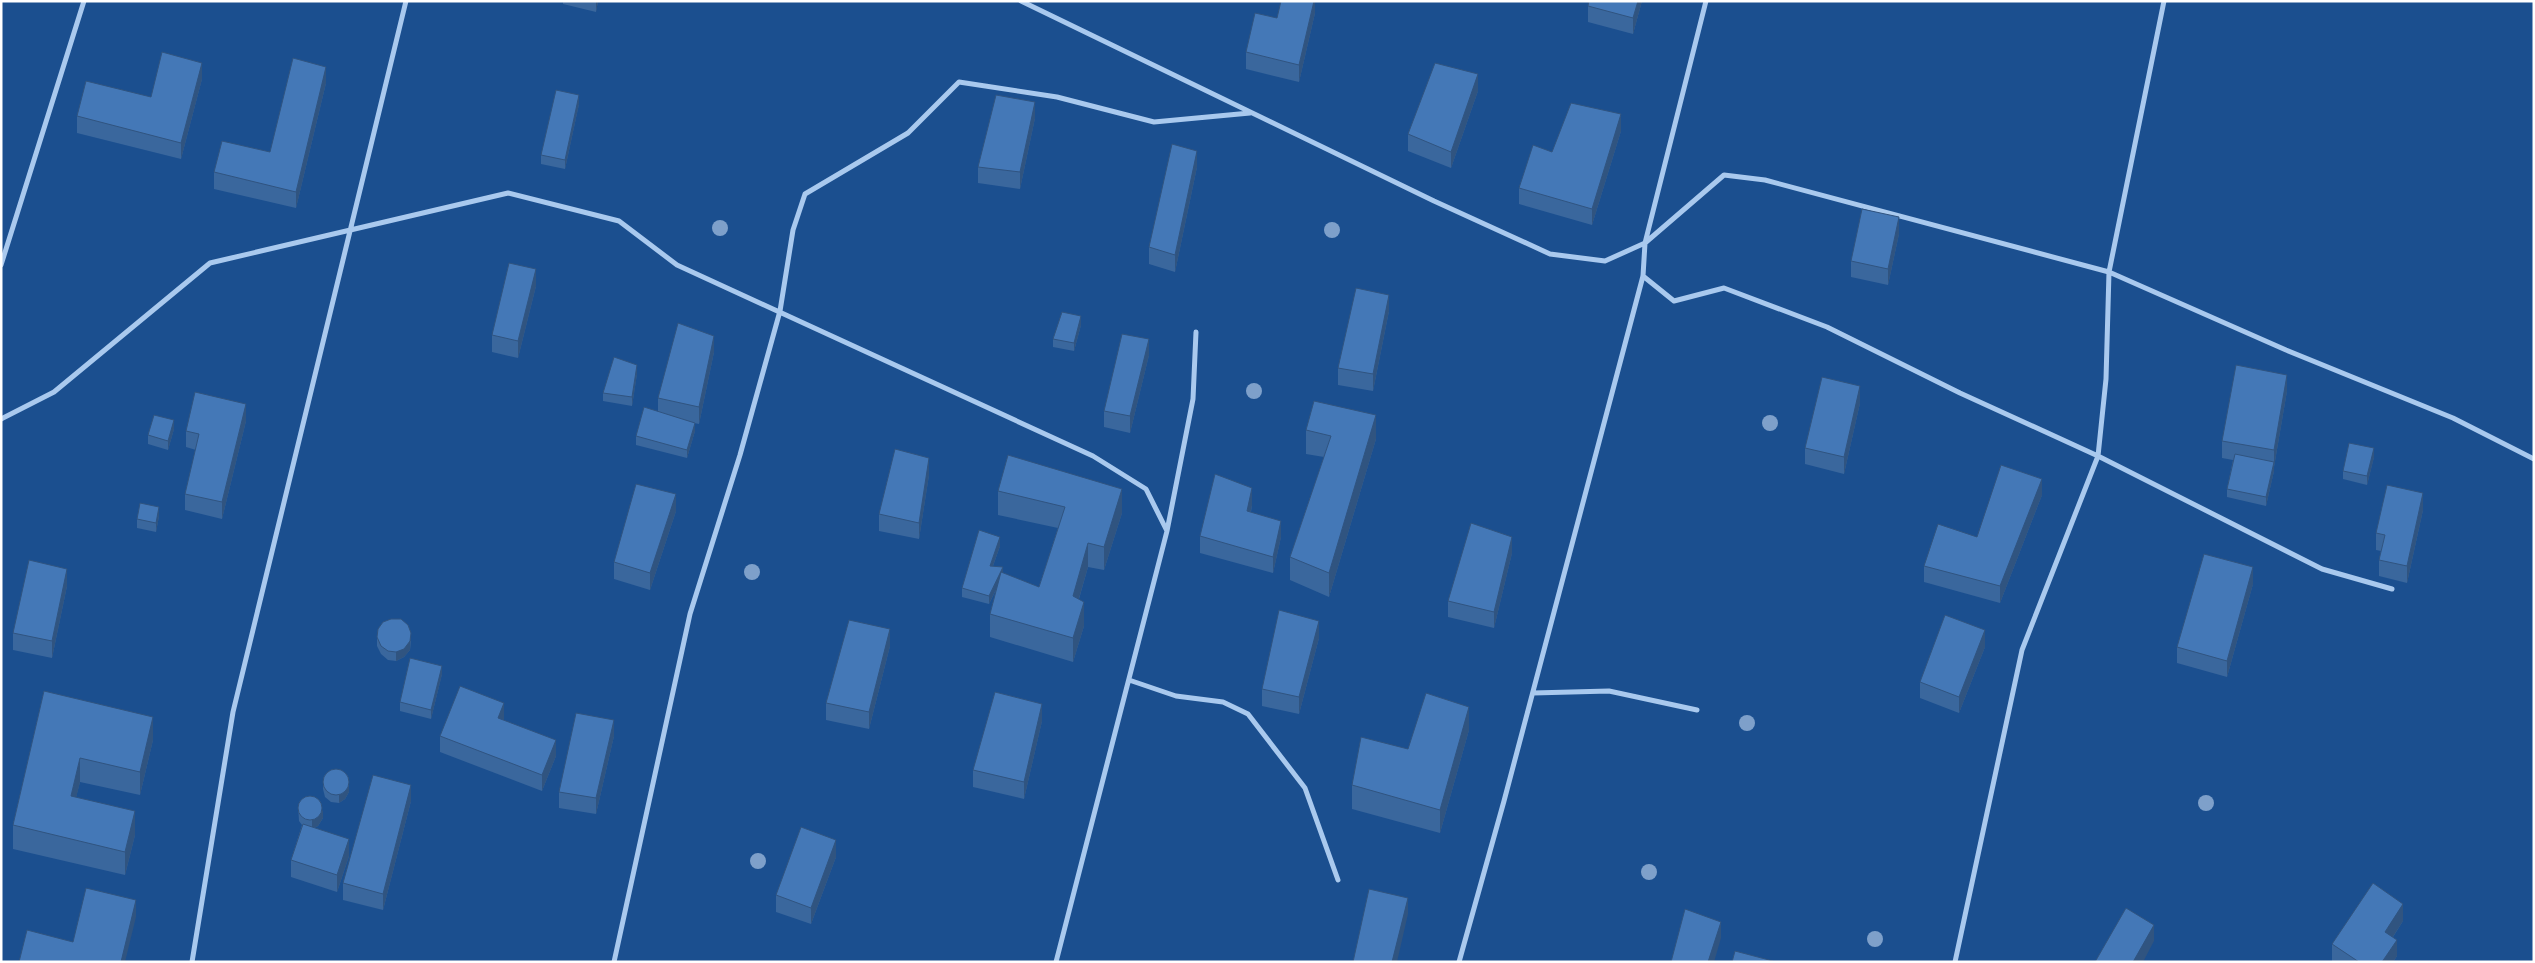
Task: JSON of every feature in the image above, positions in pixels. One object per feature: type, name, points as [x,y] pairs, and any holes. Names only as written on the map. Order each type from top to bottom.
[{"type":"street","points":[[1,265],[84,1]]},
{"type":"street","points":[[192,962],[233,712],[406,1]]},
{"type":"street","points":[[1021,1],[1550,254],[1605,261],[1645,243],[1724,175],[1765,180],[2109,272],[2286,350],[2453,418],[2534,459]]},
{"type":"street","points":[[1459,962],[1533,693],[1643,276],[1645,243],[1706,1]]},
{"type":"street","points":[[1955,962],[2022,650],[2098,456],[2106,379],[2109,272],[2164,1]]},
{"type":"street","points":[[614,962],[690,614],[740,456],[780,311],[793,230],[804,194],[908,133],[959,82],[1057,97],[1154,122],[1250,112]]},
{"type":"street","points":[[1,419],[54,392],[210,263],[508,193],[619,221],[677,265],[1092,456],[1146,489],[1167,531]]},
{"type":"street","points":[[1643,276],[1674,301],[1724,288],[1827,327],[1960,393],[2098,456],[2322,569],[2392,589]]},
{"type":"street","points":[[1056,962],[1167,531],[1193,399],[1196,332]]},
{"type":"street","points":[[1129,680],[1176,696],[1223,702],[1248,714],[1305,788],[1338,880]]},
{"type":"street","points":[[1533,693],[1609,691],[1697,710]]},
{"type":"building","points":[[1281,1],[1314,1],[1299,65],[1246,52],[1255,13],[1277,18]]},
{"type":"building","points":[[1589,1],[1638,1],[1633,18],[1588,6]]},
{"type":"building","points":[[162,52],[202,63],[181,143],[77,116],[86,81],[151,97]]},
{"type":"building","points":[[293,58],[326,67],[296,192],[214,172],[222,141],[270,152]]},
{"type":"building","points":[[1435,63],[1478,74],[1451,152],[1408,134]]},
{"type":"building","points":[[556,90],[579,95],[565,160],[541,155]]},
{"type":"building","points":[[996,95],[1035,102],[1020,172],[978,167]]},
{"type":"building","points":[[1571,103],[1621,114],[1592,209],[1519,188],[1533,145],[1552,152]]},
{"type":"building","points":[[1172,144],[1197,151],[1175,255],[1149,247]]},
{"type":"building","points":[[1862,209],[1899,217],[1888,269],[1851,261]]},
{"type":"building","points":[[509,263],[536,269],[518,341],[492,335]]},
{"type":"building","points":[[1356,288],[1389,295],[1373,374],[1338,368]]},
{"type":"building","points":[[1062,312],[1081,316],[1074,343],[1053,339]]},
{"type":"building","points":[[678,323],[714,336],[699,407],[658,398]]},
{"type":"building","points":[[1122,334],[1149,339],[1130,416],[1104,411]]},
{"type":"building","points":[[614,357],[637,365],[632,397],[603,393]]},
{"type":"building","points":[[2236,365],[2287,375],[2274,450],[2222,441]]},
{"type":"building","points":[[1822,377],[1860,386],[1844,457],[1805,448]]},
{"type":"building","points":[[195,392],[246,404],[222,502],[185,494],[199,434],[186,431]]},
{"type":"building","points":[[1314,401],[1376,415],[1329,573],[1290,557],[1331,436],[1306,430]]},
{"type":"building","points":[[644,407],[695,423],[687,450],[636,436]]},
{"type":"building","points":[[154,415],[174,420],[168,441],[148,435]]},
{"type":"building","points":[[2349,443],[2374,448],[2367,476],[2343,471]]},
{"type":"building","points":[[895,449],[929,458],[919,523],[879,514]]},
{"type":"building","points":[[2235,454],[2274,462],[2266,497],[2227,489]]},
{"type":"building","points":[[1008,455],[1122,489],[1104,547],[1088,543],[1073,596],[1084,602],[1073,638],[990,614],[1001,572],[1039,587],[1065,507],[998,491]]},
{"type":"building","points":[[2001,465],[2042,479],[2000,586],[1924,566],[1938,524],[1977,537]]},
{"type":"building","points":[[1215,474],[1252,488],[1247,511],[1281,521],[1273,557],[1200,536]]},
{"type":"building","points":[[636,484],[676,494],[650,573],[614,562]]},
{"type":"building","points":[[2387,485],[2423,493],[2407,566],[2379,560],[2385,535],[2376,533]]},
{"type":"building","points":[[140,503],[159,507],[156,523],[137,519]]},
{"type":"building","points":[[1471,523],[1512,537],[1494,612],[1448,601]]},
{"type":"building","points":[[979,530],[1000,537],[990,566],[1003,567],[989,596],[962,588]]},
{"type":"building","points":[[2204,554],[2253,567],[2227,661],[2177,647]]},
{"type":"building","points":[[29,560],[67,569],[52,641],[13,633]]},
{"type":"building","points":[[1279,610],[1319,621],[1299,697],[1262,689]]},
{"type":"building","points":[[1945,615],[1985,630],[1959,697],[1920,682]]},
{"type":"building","points":[[391,619],[401,619],[408,625],[411,633],[410,641],[404,649],[396,652],[388,651],[381,646],[377,637],[378,629],[383,622]]},
{"type":"building","points":[[849,620],[890,629],[869,712],[826,703]]},
{"type":"building","points":[[410,658],[442,666],[431,710],[400,702]]},
{"type":"building","points":[[460,686],[504,703],[498,718],[556,740],[542,775],[440,736]]},
{"type":"building","points":[[44,691],[153,717],[140,772],[80,758],[71,796],[135,811],[125,852],[13,825]]},
{"type":"building","points":[[995,692],[1042,704],[1024,782],[973,770]]},
{"type":"building","points":[[1426,693],[1469,707],[1440,810],[1352,785],[1361,737],[1408,749]]},
{"type":"building","points":[[576,713],[614,720],[596,798],[559,792]]},
{"type":"building","points":[[336,769],[345,773],[349,782],[345,791],[336,795],[327,791],[323,782],[327,773]]},
{"type":"building","points":[[373,775],[411,785],[383,894],[343,883]]},
{"type":"building","points":[[310,796],[319,799],[322,808],[319,817],[310,820],[301,817],[298,808],[301,799]]},
{"type":"building","points":[[303,824],[349,839],[337,875],[291,860]]},
{"type":"building","points":[[801,827],[836,840],[811,908],[776,895]]},
{"type":"building","points":[[2373,883],[2403,904],[2385,932],[2397,940],[2382,962],[2359,962],[2332,944]]},
{"type":"building","points":[[86,888],[136,900],[121,962],[19,962],[27,930],[73,942]]},
{"type":"building","points":[[1369,889],[1408,898],[1392,962],[1353,962]]},
{"type":"building","points":[[2126,908],[2154,925],[2133,962],[2095,962]]},
{"type":"building","points":[[1685,909],[1721,922],[1708,962],[1671,962]]},
{"type":"building","points":[[1735,951],[1773,961],[1773,962],[1732,962]]}]
